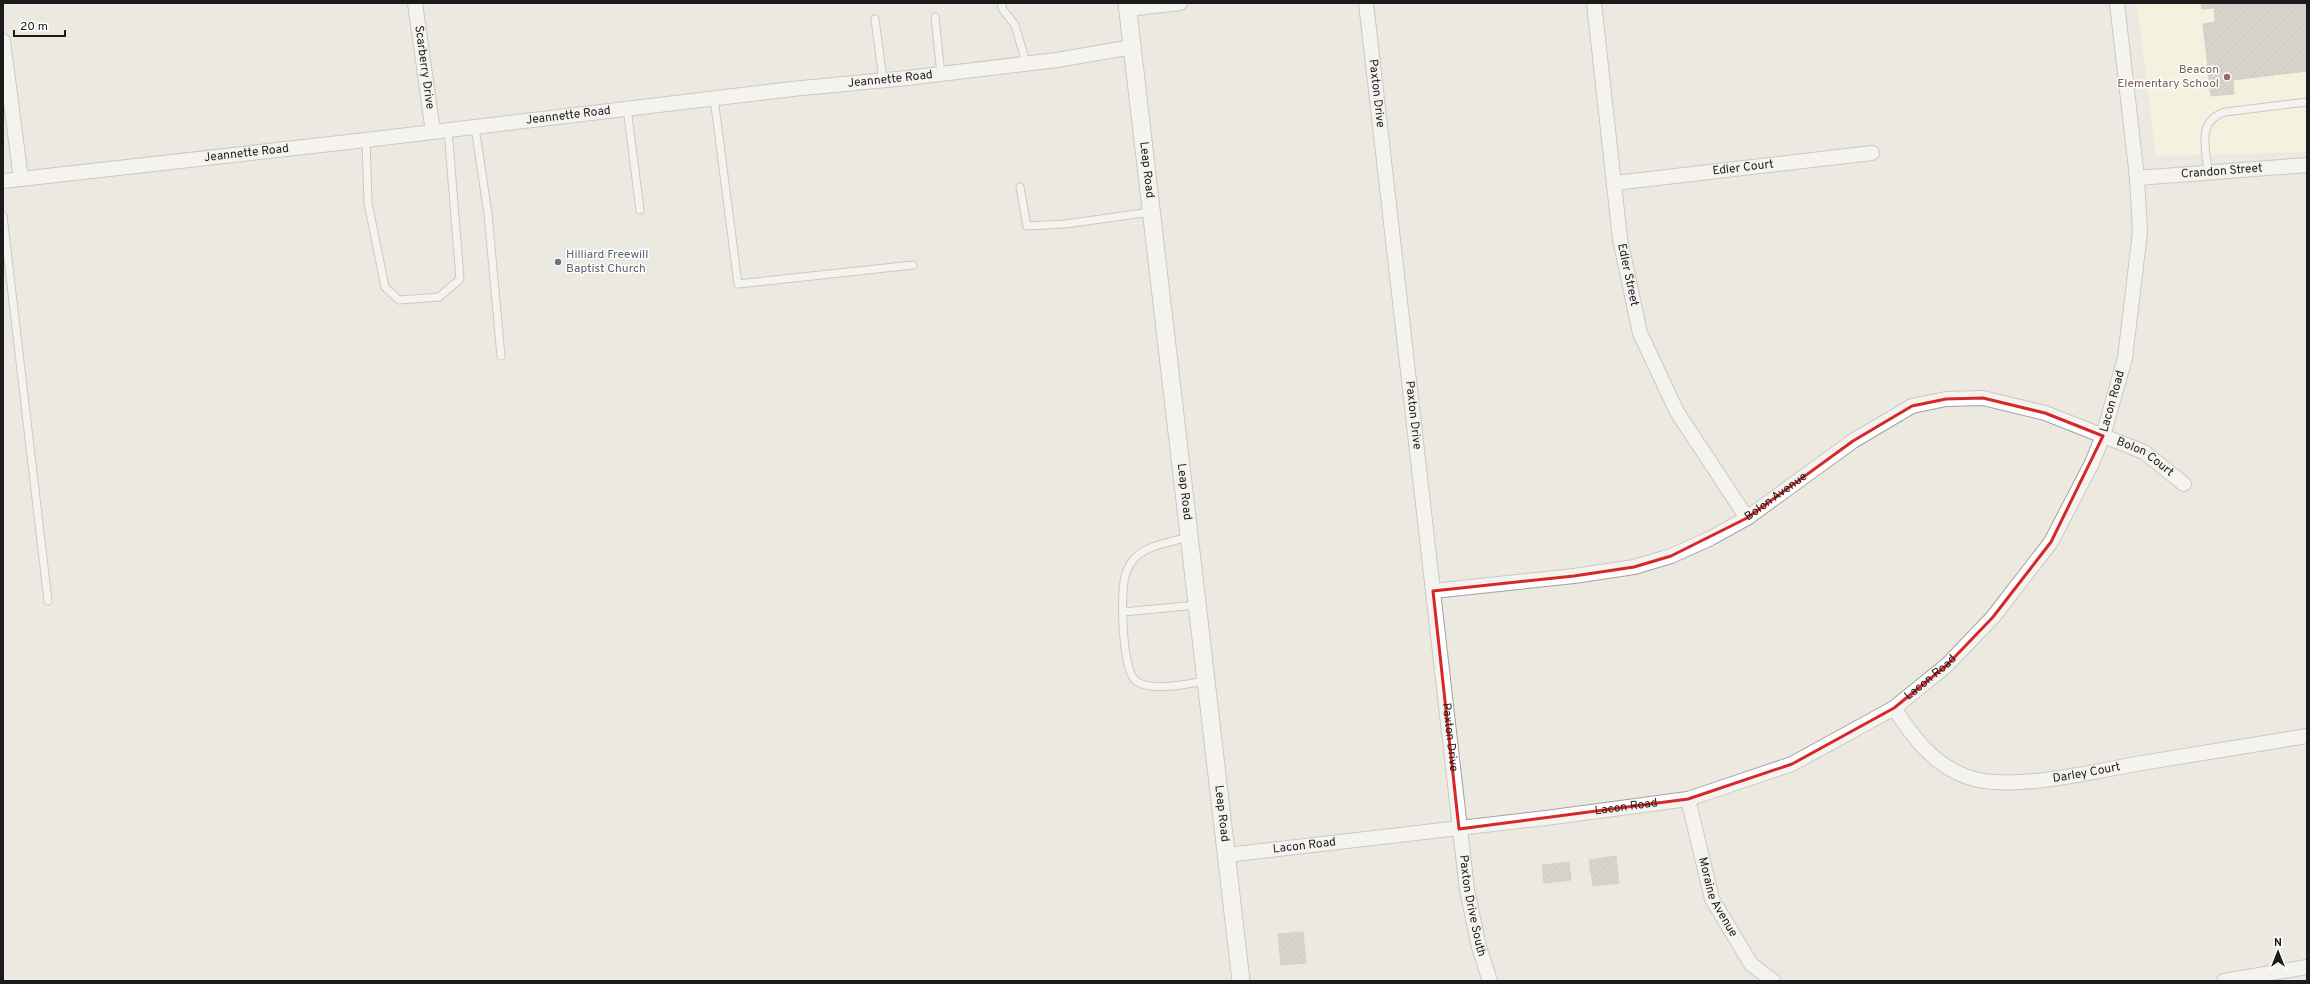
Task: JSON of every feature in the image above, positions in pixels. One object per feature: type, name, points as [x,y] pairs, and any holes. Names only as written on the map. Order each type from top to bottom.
[{"type":"street","name":"Scarberry Drive","points":[[415,3],[433,132]]},
{"type":"street","points":[[1128,6],[1180,3]]},
{"type":"street","name":"Paxton Drive","points":[[1366,3],[1459,829]]},
{"type":"street","name":"Edler Street","points":[[1594,3],[1615,183],[1620,240],[1640,333],[1677,412],[1747,518]]},
{"type":"street","name":"Lacon Road","points":[[1227,855],[1459,829],[1688,799],[1792,764],[1894,708],[1947,665],[1993,617],[2050,542],[2085,476],[2103,436],[2125,358],[2140,232],[2137,178],[2117,3]]},
{"type":"street","name":"Leap Road","points":[[1128,6],[1241,981]]},
{"type":"street","points":[[3,41],[21,179]]},
{"type":"street","name":"Jeannette Road","points":[[3,181],[366,140],[714,98],[941,74],[1132,48]]},
{"type":"street","name":"Edler Court","points":[[1615,183],[1872,153]]},
{"type":"street","name":"Crandon Street","points":[[2137,178],[2307,165]]},
{"type":"street","name":"Bolon Avenue","points":[[1433,591],[1574,576],[1634,567],[1671,556],[1711,538],[1747,518],[1853,441],[1912,406],[1946,399],[1982,398],[2045,413],[2103,436]]},
{"type":"street","name":"Bolon Court","points":[[2103,436],[2144,452],[2184,484]]},
{"type":"street","name":"Darley Court","points":[[1894,708],[1928,753],[1947,768],[1966,777],[1987,782],[2020,781],[2074,775],[2307,736]]},
{"type":"street","name":"Moraine Avenue","points":[[1688,799],[1712,899],[1751,964],[1773,981]]},
{"type":"street","name":"Paxton Drive South","points":[[1459,829],[1467,890],[1479,947],[1490,981]]},
{"type":"street","points":[[2224,981],[2307,967]]},
{"type":"lane","points":[[1001,3],[1003,10],[1015,25],[1026,63]]},
{"type":"lane","points":[[935,17],[941,74]]},
{"type":"lane","points":[[875,19],[883,80]]},
{"type":"lane","points":[[714,98],[738,284],[913,265]]},
{"type":"lane","points":[[2208,172],[2206,130],[2208,121],[2215,115],[2225,112],[2307,102]]},
{"type":"lane","points":[[627,108],[640,210]]},
{"type":"lane","points":[[475,127],[488,214],[500,356]]},
{"type":"lane","points":[[366,140],[368,203],[385,287],[399,300],[439,297],[460,279],[448,130]]},
{"type":"lane","points":[[1020,187],[1027,226],[1065,224],[1152,212]]},
{"type":"lane","points":[[3,216],[48,601]]},
{"type":"lane","points":[[1190,537],[1154,546],[1133,560],[1125,577],[1123,612],[1128,666],[1135,681],[1147,686],[1175,686],[1206,681]]},
{"type":"lane","points":[[1123,612],[1197,605]]},
{"type":"highlighted area","points":[[1983,398],[2045,413],[2103,436],[2051,542],[1993,617],[1947,665],[1894,708],[1792,764],[1688,799],[1459,829],[1433,591],[1574,576],[1634,567],[1671,556],[1747,518],[1853,441],[1912,406],[1946,399]]},
{"type":"shaded area","name":"Beacon Elementary School","points":[[2137,3],[2307,3],[2307,152],[2156,156]]},
{"type":"building","name":"Beacon Elementary School","points":[[2201,3],[2307,3],[2307,71],[2233,80],[2234,94],[2211,96],[2203,24],[2215,22],[2214,8],[2202,9]]},
{"type":"building","points":[[1616,856],[1619,883],[1593,886],[1589,860]]},
{"type":"building","points":[[1569,862],[1571,880],[1544,883],[1542,865]]},
{"type":"building","points":[[1303,932],[1306,963],[1281,965],[1278,934]]},
{"type":"place","name":"Beacon Elementary School","points":[[2227,77]]},
{"type":"place","name":"Hilliard Freewill Baptist Church","points":[[558,262]]}]
